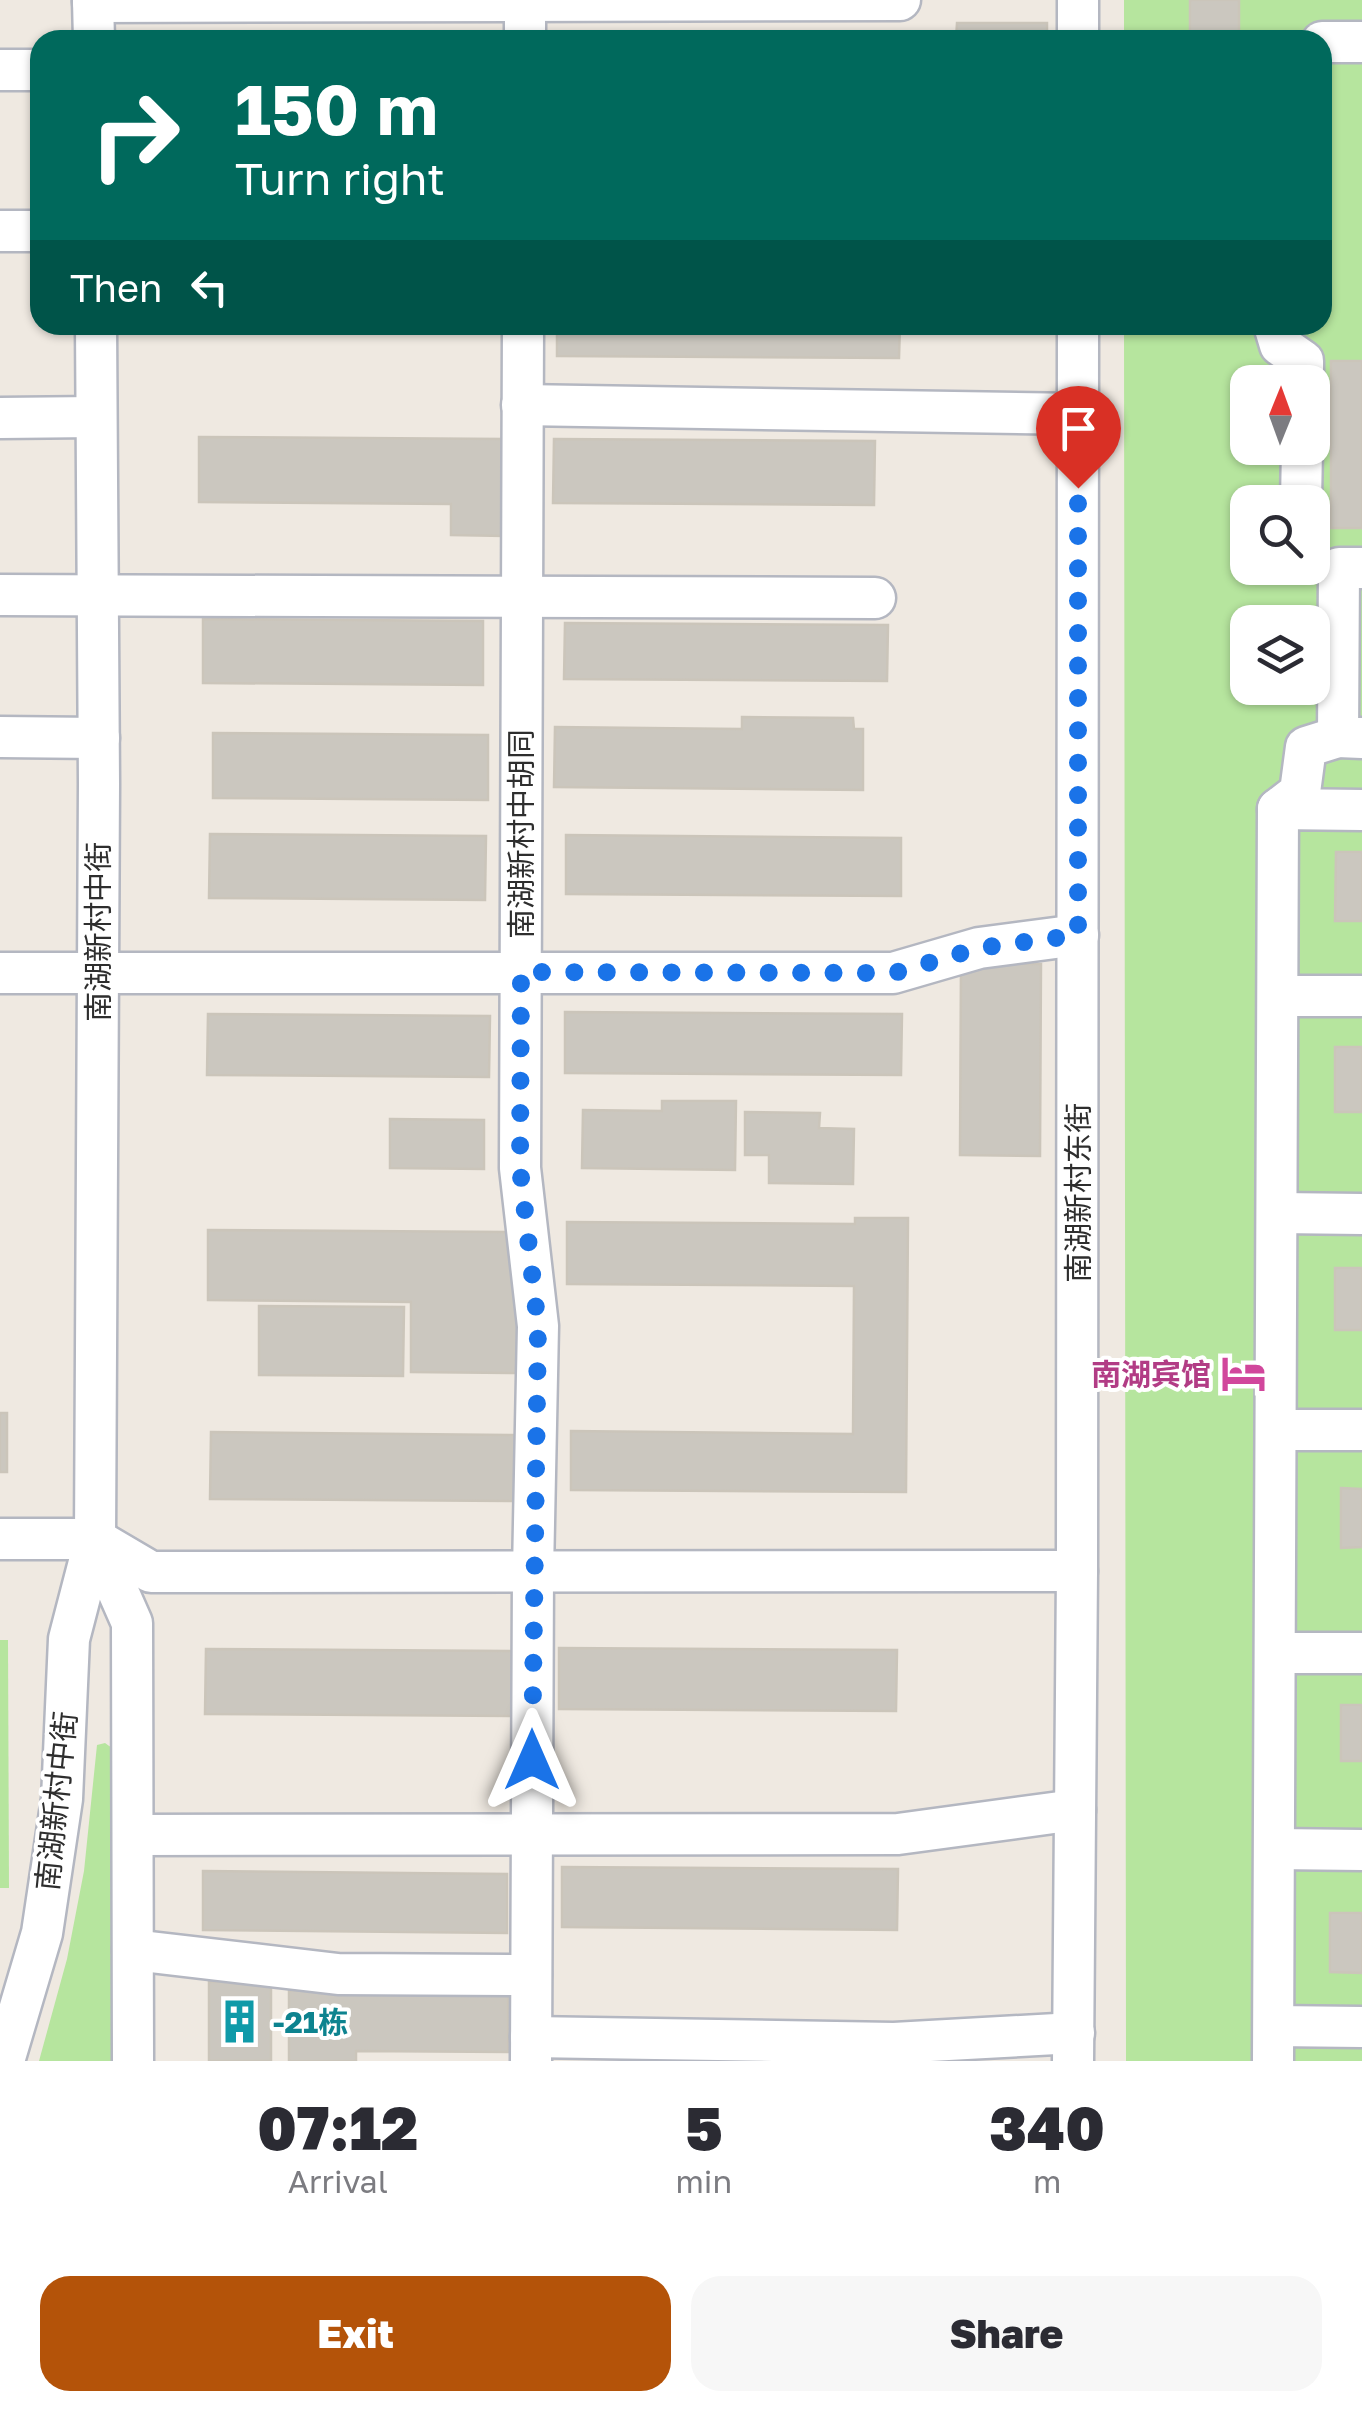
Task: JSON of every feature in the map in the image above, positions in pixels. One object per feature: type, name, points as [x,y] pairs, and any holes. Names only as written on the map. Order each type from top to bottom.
[{"type":"street","points":[[525,0],[525,30]]},
{"type":"street","points":[[93,14],[525,0],[900,0]]},
{"type":"street","points":[[1078,0],[1078,30]]},
{"type":"street","points":[[1332,42],[1362,42]]},
{"type":"street","points":[[0,70],[30,70]]},
{"type":"street","points":[[0,231],[30,231]]},
{"type":"street","name":"南湖新村中街","points":[[4,2061],[42,1934],[62,1799],[69,1639],[95,1539],[99,738],[96,335]]},
{"type":"street","name":"南湖新村中胡同","points":[[523,335],[520,1168],[538,1326],[532,1572],[531,2049]]},
{"type":"street","name":"南湖新村东街","points":[[1074,2047],[1078,335]]},
{"type":"street","points":[[1277,335],[1280,345],[1303,361],[1303,365]]},
{"type":"street","points":[[522,406],[1078,414]]},
{"type":"street","points":[[0,418],[96,418]]},
{"type":"street","points":[[1278,810],[1300,792],[1306,748],[1350,737],[1338,564]]},
{"type":"street","points":[[0,594],[875,598]]},
{"type":"street","points":[[0,737],[99,738]]},
{"type":"street","points":[[1278,810],[1362,810]]},
{"type":"street","points":[[1278,810],[1274,2044],[1362,2027]]},
{"type":"street","points":[[0,973],[894,973],[979,948],[1078,935]]},
{"type":"street","points":[[1278,996],[1362,996]]},
{"type":"street","points":[[1278,1214],[1362,1214]]},
{"type":"street","points":[[1278,1430],[1362,1430]]},
{"type":"street","points":[[0,1539],[95,1539],[151,1572],[1078,1571]]},
{"type":"street","name":"南湖新村中街","points":[[95,1539],[132,1623],[133,2061]]},
{"type":"street","points":[[1277,1653],[1362,1653]]},
{"type":"street","points":[[133,1835],[898,1834],[1076,1810]]},
{"type":"street","points":[[1275,1849],[1362,1850]]},
{"type":"street","points":[[133,1950],[338,1974],[531,1975]]},
{"type":"street","points":[[531,2049],[894,2044],[1074,2047]]},
{"type":"green space","name":"南湖宾馆","points":[[1124,0],[1362,0],[1362,2061],[1126,2061],[1124,335],[1332,335],[1332,30],[1124,30]]},
{"type":"green space","points":[[0,1640],[8,1640],[9,1888],[0,1888]]},
{"type":"green space","points":[[105,1743],[112,1748],[111,2061],[39,2061],[67,1959],[84,1871],[97,1745]]},
{"type":"building","points":[[1190,0],[1239,0],[1239,30],[1190,30]]},
{"type":"building","points":[[957,23],[1047,23],[1047,30],[957,30]]},
{"type":"building","points":[[557,335],[900,335],[899,358],[557,356]]},
{"type":"building","points":[[1331,361],[1362,361],[1362,528],[1331,528]]},
{"type":"building","points":[[199,437],[505,439],[504,536],[451,535],[451,504],[199,502]]},
{"type":"building","points":[[554,439],[875,441],[874,505],[553,503]]},
{"type":"building","points":[[203,619],[483,621],[483,685],[203,683]]},
{"type":"building","points":[[565,623],[888,625],[887,681],[564,679]]},
{"type":"building","points":[[742,717],[853,718],[854,729],[863,729],[863,790],[554,787],[555,727],[742,729]]},
{"type":"building","points":[[213,733],[488,735],[488,800],[213,798]]},
{"type":"building","points":[[210,834],[486,836],[485,900],[209,898]]},
{"type":"building","points":[[566,835],[901,838],[901,896],[566,894]]},
{"type":"building","points":[[1336,852],[1362,852],[1362,921],[1335,921]]},
{"type":"building","points":[[961,963],[1041,964],[1040,1156],[960,1155]]},
{"type":"building","points":[[565,1012],[902,1014],[901,1075],[565,1073]]},
{"type":"building","points":[[208,1014],[490,1016],[489,1077],[207,1075]]},
{"type":"building","points":[[1335,1047],[1362,1047],[1362,1112],[1335,1112]]},
{"type":"building","points":[[662,1101],[736,1101],[735,1170],[582,1168],[583,1110],[662,1111]]},
{"type":"building","points":[[745,1112],[820,1113],[819,1128],[854,1129],[853,1184],[769,1183],[769,1155],[745,1155]]},
{"type":"building","points":[[390,1119],[484,1120],[484,1169],[390,1168]]},
{"type":"building","points":[[855,1218],[908,1218],[906,1492],[571,1490],[571,1431],[853,1434],[854,1286],[567,1284],[567,1222],[855,1224]]},
{"type":"building","points":[[208,1230],[521,1232],[520,1373],[411,1372],[411,1302],[208,1300]]},
{"type":"building","points":[[1335,1268],[1362,1268],[1362,1330],[1335,1330]]},
{"type":"building","points":[[259,1306],[404,1307],[403,1376],[259,1375]]},
{"type":"building","points":[[0,1413],[7,1413],[7,1472],[0,1472]]},
{"type":"building","points":[[211,1432],[520,1435],[519,1501],[210,1499]]},
{"type":"building","points":[[1341,1488],[1362,1489],[1362,1547],[1341,1548]]},
{"type":"building","points":[[559,1648],[897,1650],[896,1711],[559,1709]]},
{"type":"building","points":[[206,1649],[517,1651],[516,1716],[205,1714]]},
{"type":"building","points":[[1341,1705],[1362,1705],[1362,1761],[1341,1761]]},
{"type":"building","points":[[562,1867],[898,1869],[897,1930],[562,1927]]},
{"type":"building","points":[[203,1871],[507,1874],[507,1933],[203,1930]]},
{"type":"building","points":[[1330,1913],[1362,1913],[1362,1973],[1330,1972]]},
{"type":"building","name":"-21栋","points":[[209,1982],[271,1982],[271,2061],[209,2061]]},
{"type":"building","points":[[289,1990],[508,1992],[508,2052],[356,2051],[356,2061],[289,2061]]},
{"type":"place","name":"南湖宾馆","points":[[1244,1374]]},
{"type":"place","name":"-21栋","points":[[240,2022]]},
{"type":"route","points":[[532,1760],[538,1326],[520,1168],[521,972],[894,973],[979,948],[1078,935],[1078,488]]}]
